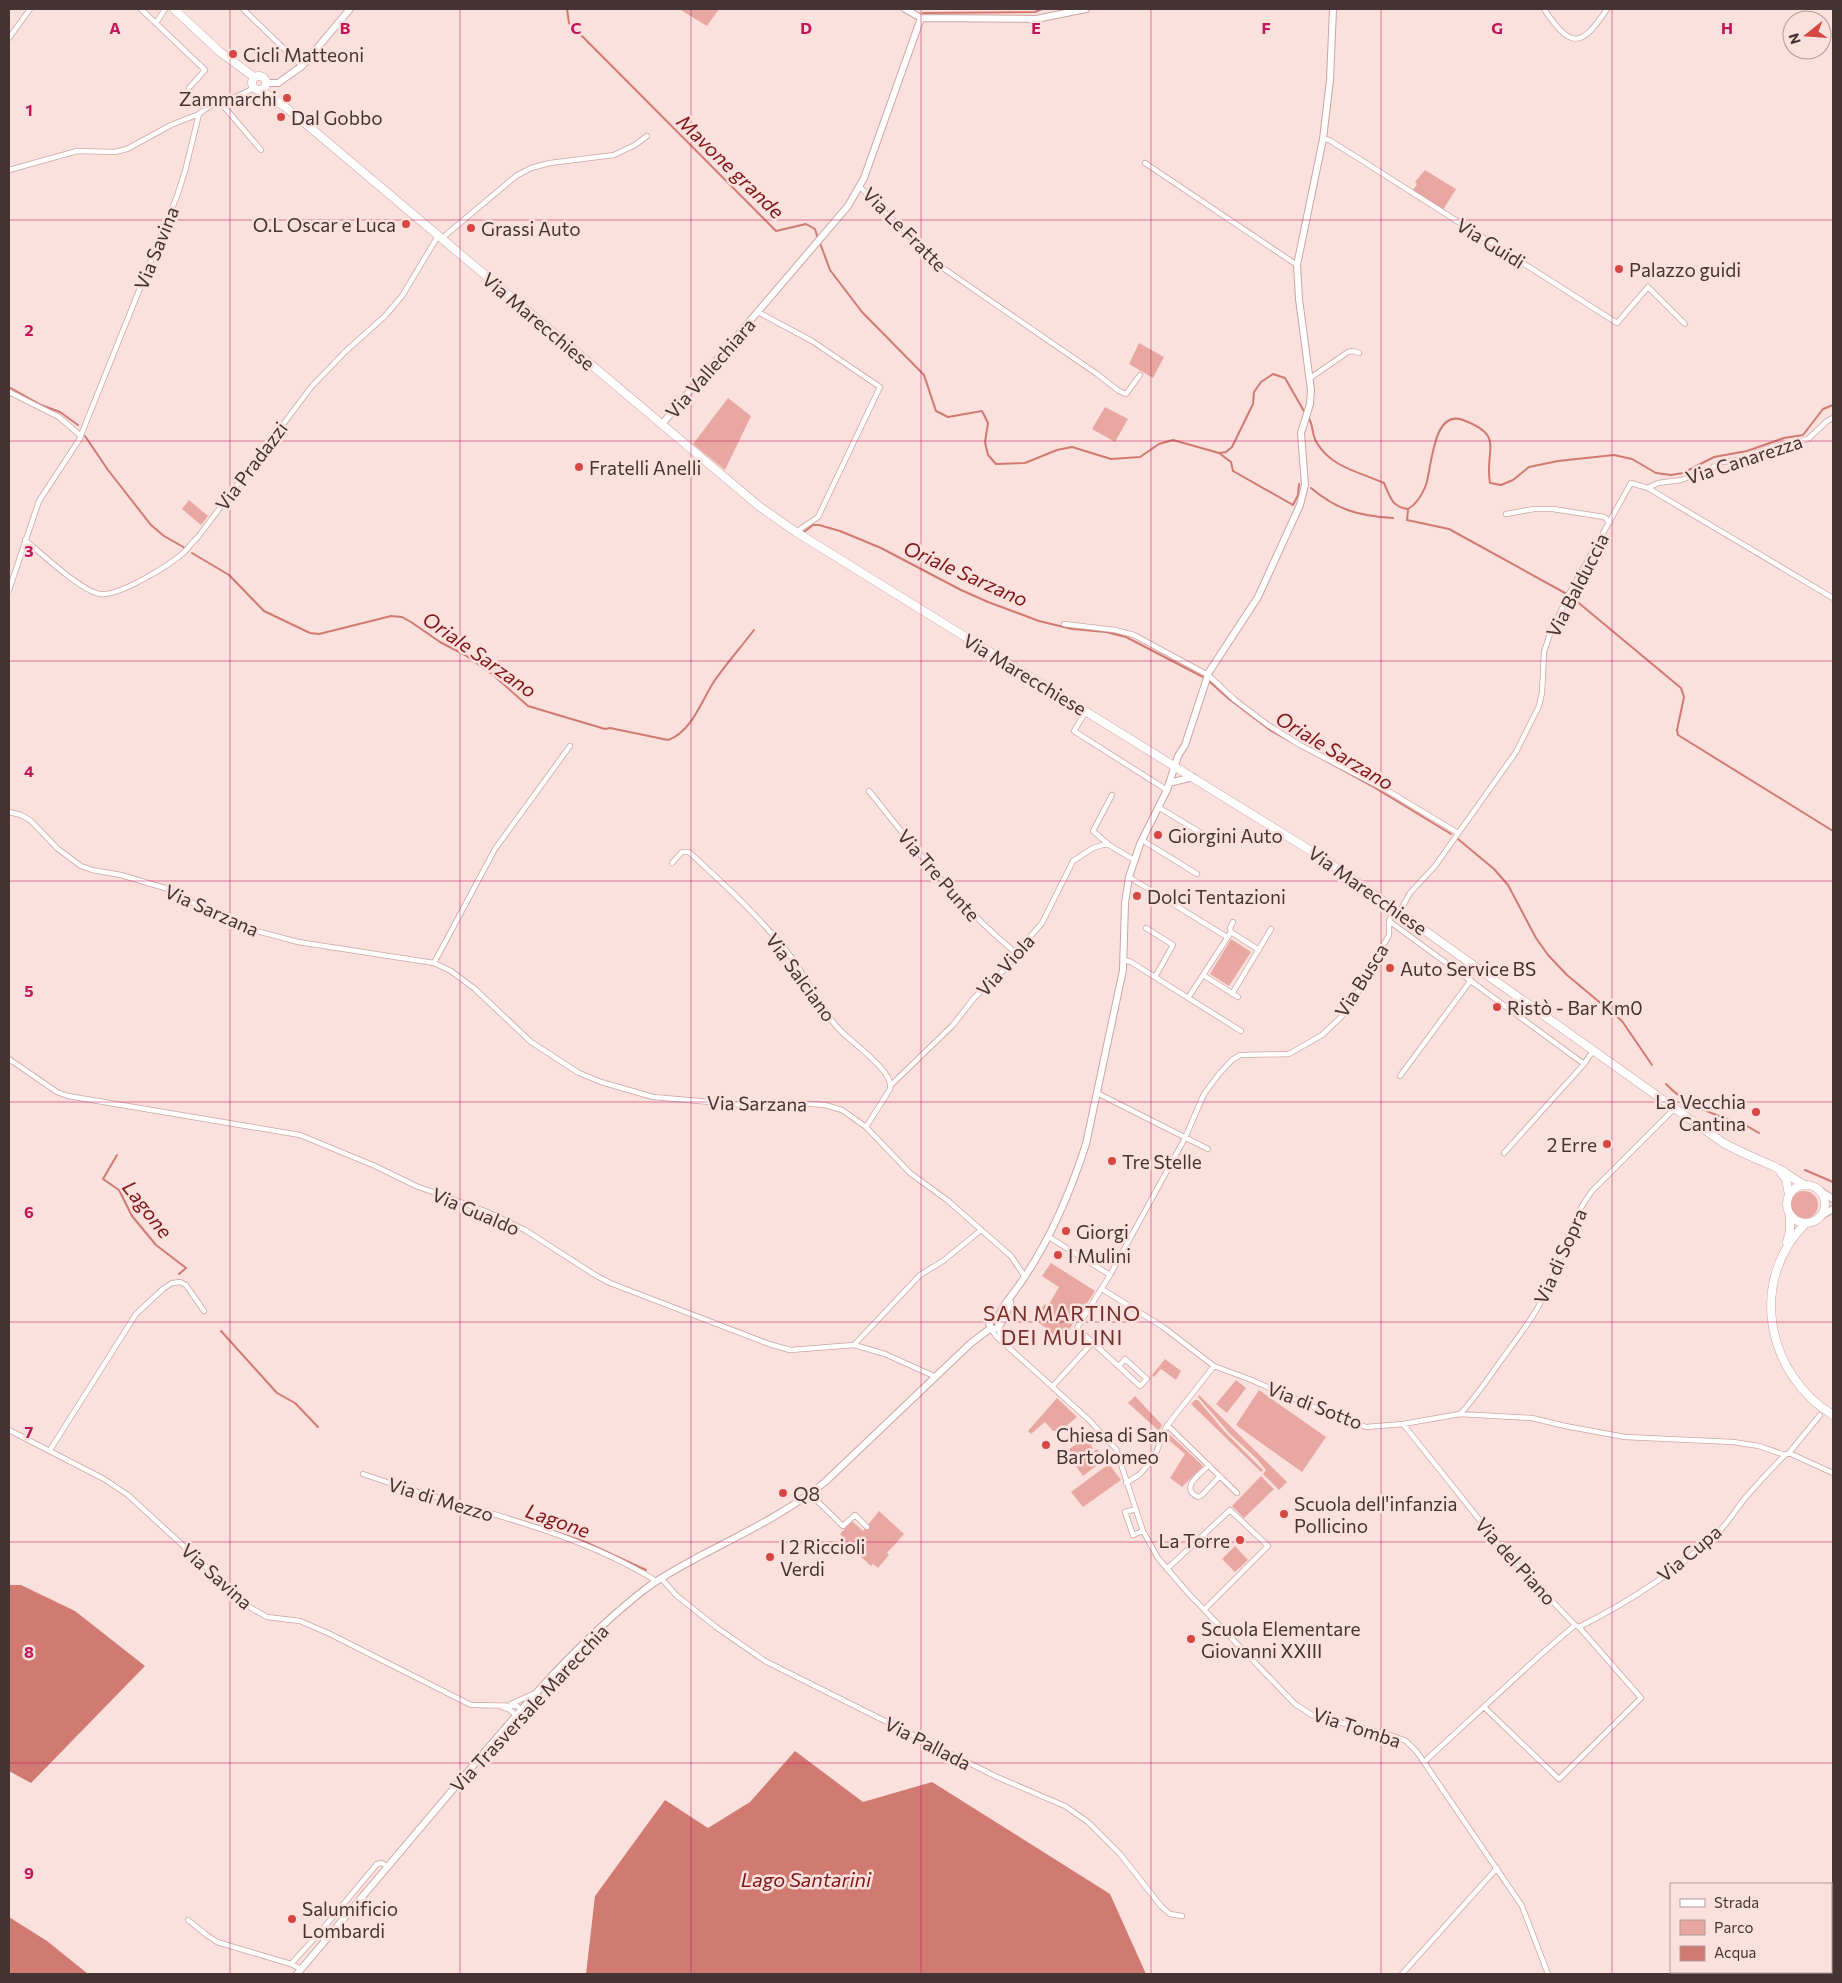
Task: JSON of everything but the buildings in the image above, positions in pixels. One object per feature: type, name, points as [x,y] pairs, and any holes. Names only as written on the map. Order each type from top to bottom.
[{"type":"main road","name":"Via Marecchiese","points":[[174,9],[220,52],[760,507],[796,532],[1193,776],[1324,859],[1397,909],[1722,1142],[1748,1156],[1777,1168],[1797,1182],[1806,1185]]},
{"type":"main road","points":[[1777,1168],[1786,1179],[1789,1195],[1787,1202],[1790,1214],[1790,1231],[1772,1287],[1771,1302],[1774,1336],[1782,1358],[1797,1382],[1809,1397],[1833,1414]]},
{"type":"main road","points":[[1789,1195],[1796,1188],[1811,1185],[1821,1192],[1825,1204],[1821,1216],[1812,1223],[1799,1222],[1790,1214]]},
{"type":"main road","points":[[1787,1244],[1806,1224]]},
{"type":"street","points":[[9,38],[30,9]]},
{"type":"street","points":[[141,9],[205,70],[189,88]]},
{"type":"street","points":[[156,23],[165,9]]},
{"type":"street","points":[[243,9],[302,66]]},
{"type":"street","points":[[9,170],[49,157],[77,151],[115,152],[127,148],[171,125],[199,114],[204,109],[245,94],[259,85],[278,83],[302,66],[350,9]]},
{"type":"street","points":[[905,9],[921,18],[1036,19],[1086,9]]},
{"type":"street","points":[[1026,1277],[1049,1236],[1078,1169],[1086,1144],[1124,960],[1125,903],[1134,860],[1185,745],[1208,675],[1258,597],[1300,505],[1305,485],[1301,432],[1310,404],[1310,378],[1299,299],[1297,265],[1323,139],[1330,80],[1333,9]]},
{"type":"street","points":[[1544,9],[1562,32],[1568,37],[1577,39],[1588,35],[1608,9]]},
{"type":"street","name":"Via Le Fratte","points":[[921,18],[864,178],[859,186],[936,264],[1119,391],[1126,394],[1140,375]]},
{"type":"street","points":[[220,102],[261,150]]},
{"type":"street","name":"Via Savina","points":[[9,590],[39,501],[81,436],[177,196],[199,114]]},
{"type":"street","name":"Via Pradazzi","points":[[25,540],[86,589],[99,594],[112,594],[166,566],[182,554],[198,537],[312,386],[346,351],[385,316],[402,296],[440,237],[516,176],[531,168],[550,163],[614,155],[635,145],[647,136]]},
{"type":"street","name":"Via Guidi","points":[[1323,139],[1329,140],[1358,158],[1617,323],[1648,287],[1685,324]]},
{"type":"street","points":[[1145,163],[1297,265]]},
{"type":"street","name":"Via Vallechiara","points":[[662,424],[848,206],[859,186]]},
{"type":"street","name":"Via Vallechiara","points":[[758,312],[812,341],[880,387],[818,517],[796,532]]},
{"type":"street","points":[[1310,378],[1348,352],[1358,353]]},
{"type":"street","points":[[9,392],[59,417],[81,436]]},
{"type":"street","name":"Via Canarezza","points":[[1648,488],[1658,483],[1680,480],[1708,470],[1722,462],[1746,459],[1758,452],[1779,445],[1792,444],[1808,439],[1827,421],[1833,418]]},
{"type":"street","name":"Via Balduccia","points":[[1397,909],[1435,866],[1516,752],[1539,706],[1542,693],[1544,652],[1550,634],[1570,592],[1631,484],[1648,488]]},
{"type":"street","points":[[1648,488],[1833,598]]},
{"type":"street","points":[[1506,514],[1534,509],[1554,509],[1604,516],[1610,522]]},
{"type":"street","points":[[1064,624],[1115,630],[1134,636],[1208,675],[1235,700],[1268,726],[1390,792],[1458,833]]},
{"type":"street","points":[[1086,711],[1074,731],[1168,786]]},
{"type":"street","points":[[434,962],[495,849],[570,746]]},
{"type":"street","points":[[1168,786],[1193,776]]},
{"type":"street","name":"Via Tre Punte","points":[[869,791],[932,869],[976,918],[1016,953]]},
{"type":"street","points":[[1112,795],[1092,831],[1109,845],[1134,860]]},
{"type":"street","points":[[1158,808],[1211,839]]},
{"type":"street","name":"Via Sarzana","points":[[9,812],[21,814],[30,820],[58,849],[81,866],[165,888],[221,918],[253,930],[298,942],[434,962],[475,989],[537,1046],[579,1073],[601,1082],[652,1097],[756,1106],[800,1103],[825,1105],[842,1110],[866,1127],[910,1173],[947,1200],[1011,1256],[1026,1277]]},
{"type":"street","points":[[1142,840],[1197,874]]},
{"type":"street","name":"Via Viola","points":[[891,1086],[953,1025],[974,998],[1008,966],[1016,953],[1042,923],[1073,861],[1093,848],[1109,845]]},
{"type":"street","name":"Via Salciano","points":[[672,863],[682,852],[688,852],[757,918],[794,961],[822,1009],[856,1046],[887,1074],[891,1086]]},
{"type":"street","points":[[1129,877],[1259,950]]},
{"type":"street","name":"Via Busca","points":[[1093,1342],[1078,1328],[1110,1275],[1185,1138],[1204,1094],[1232,1060],[1240,1055],[1289,1054],[1322,1034],[1341,1017],[1351,1004],[1389,935],[1389,921],[1397,909]]},
{"type":"street","points":[[1389,921],[1584,1064]]},
{"type":"street","points":[[1188,998],[1229,934],[1234,922]]},
{"type":"street","points":[[1146,928],[1173,945],[1155,977]]},
{"type":"street","points":[[1232,994],[1271,929]]},
{"type":"street","points":[[1124,960],[1131,962],[1241,1031]]},
{"type":"street","points":[[1203,975],[1238,997]]},
{"type":"street","points":[[1400,1076],[1471,980]]},
{"type":"street","points":[[1504,1153],[1584,1064],[1593,1051]]},
{"type":"street","name":"Via Gualdo","points":[[9,1059],[57,1092],[68,1096],[300,1136],[375,1166],[416,1186],[485,1211],[525,1230],[610,1283],[769,1344],[790,1350],[854,1345],[886,1354],[936,1377]]},
{"type":"street","points":[[866,1127],[891,1086]]},
{"type":"street","points":[[1097,1093],[1208,1149]]},
{"type":"street","name":"Via di Sopra","points":[[1460,1414],[1519,1336],[1543,1299],[1552,1280],[1567,1234],[1582,1204],[1592,1191],[1674,1109]]},
{"type":"street","points":[[1821,1192],[1833,1200]]},
{"type":"street","points":[[1821,1216],[1833,1209]]},
{"type":"street","points":[[854,1345],[920,1274],[943,1261],[981,1230]]},
{"type":"street","points":[[1049,1236],[1110,1275]]},
{"type":"street","name":"Via Trasversale Marecchia","points":[[188,1920],[217,1942],[292,1964],[299,1972],[518,1713],[618,1612],[659,1580],[779,1514],[810,1494],[971,1343],[1006,1315],[1012,1296],[1026,1277]]},
{"type":"street","points":[[50,1450],[136,1314],[163,1289],[172,1283],[180,1282],[186,1285],[204,1311]]},
{"type":"street","points":[[1102,1289],[1163,1327],[1214,1366],[1167,1425],[1154,1458],[1139,1475],[1126,1483]]},
{"type":"street","name":"Via Tomba","points":[[994,1326],[1004,1343],[1053,1386],[1111,1442],[1116,1450],[1143,1531],[1153,1551],[1167,1569],[1301,1708],[1328,1720],[1406,1741],[1424,1762],[1522,1906],[1548,1974]]},
{"type":"street","points":[[1053,1386],[1093,1342],[1140,1386],[1147,1379],[1125,1359],[1119,1366]]},
{"type":"street","name":"Via di Sotto","points":[[1214,1366],[1350,1422],[1366,1426],[1403,1424],[1460,1414],[1532,1418],[1625,1438],[1733,1442],[1759,1446],[1787,1454]]},
{"type":"street","name":"Via Cupa","points":[[1424,1762],[1577,1626],[1610,1612],[1688,1557],[1717,1534],[1746,1497],[1787,1454],[1820,1415]]},
{"type":"street","name":"Via del Piano","points":[[1403,1424],[1506,1553],[1577,1626],[1641,1698],[1559,1779],[1484,1707]]},
{"type":"street","points":[[1167,1425],[1237,1493]]},
{"type":"street","name":"Via Savina","points":[[9,1430],[104,1479],[128,1496],[251,1608],[267,1616],[300,1621],[328,1633],[471,1705],[498,1706],[514,1703],[539,1691]]},
{"type":"street","points":[[1787,1454],[1833,1473]]},
{"type":"street","points":[[1208,1465],[1190,1484],[1189,1490],[1191,1493],[1200,1496],[1220,1476]]},
{"type":"street","name":"Via di Mezzo","points":[[363,1474],[570,1539],[659,1580]]},
{"type":"street","points":[[810,1494],[843,1526],[854,1515],[867,1527]]},
{"type":"street","points":[[1136,1508],[1125,1512],[1133,1535],[1143,1531]]},
{"type":"street","points":[[1167,1569],[1230,1510],[1268,1546],[1205,1609]]},
{"type":"street","name":"Via Pallada","points":[[659,1580],[716,1628],[765,1661],[997,1777],[1065,1806],[1088,1822],[1120,1854],[1160,1906],[1170,1914],[1182,1916]]},
{"type":"street","name":"Via Savina","points":[[498,1706],[518,1713]]},
{"type":"street","name":"Via Trasversale Marecchia","points":[[292,1964],[377,1864],[382,1863],[388,1866]]},
{"type":"street","points":[[1402,1974],[1497,1868]]},
{"type":"green space","points":[[679,9],[719,9],[707,26]]},
{"type":"green space","points":[[1425,170],[1456,189],[1443,210],[1413,190],[1417,184],[1415,182]]},
{"type":"green space","points":[[1139,343],[1164,357],[1153,378],[1129,364]]},
{"type":"green space","points":[[728,398],[751,416],[725,470],[693,444]]},
{"type":"green space","points":[[1105,407],[1128,419],[1115,442],[1092,429]]},
{"type":"green space","points":[[189,500],[208,516],[201,525],[182,509]]},
{"type":"green space","points":[[1231,939],[1251,952],[1229,986],[1210,974]]},
{"type":"green space","points":[[1804,1191],[1814,1195],[1818,1205],[1814,1215],[1804,1219],[1794,1215],[1790,1205],[1794,1195]]},
{"type":"green space","points":[[1051,1263],[1095,1291],[1061,1342],[1034,1318],[1045,1304],[1048,1306],[1059,1287],[1042,1276]]},
{"type":"green space","points":[[1165,1359],[1181,1371],[1176,1380],[1161,1369],[1154,1377],[1152,1375]]},
{"type":"green space","points":[[1236,1380],[1246,1388],[1227,1413],[1216,1404]]},
{"type":"green space","points":[[1259,1390],[1326,1437],[1302,1472],[1236,1425]]},
{"type":"green space","points":[[1199,1395],[1287,1482],[1279,1490],[1263,1474],[1266,1470],[1256,1458],[1230,1434],[1198,1397]]},
{"type":"green space","points":[[1135,1396],[1162,1425],[1159,1431],[1128,1403]]},
{"type":"green space","points":[[1057,1398],[1077,1417],[1060,1431],[1053,1431],[1045,1422],[1031,1434],[1028,1431]]},
{"type":"green space","points":[[1198,1400],[1224,1431],[1263,1470],[1261,1472],[1191,1404]]},
{"type":"green space","points":[[1168,1433],[1203,1466],[1182,1487],[1170,1478],[1185,1454],[1165,1437]]},
{"type":"green space","points":[[1086,1438],[1093,1448],[1076,1460],[1069,1449]]},
{"type":"green space","points":[[1097,1449],[1105,1459],[1083,1476],[1075,1465]]},
{"type":"green space","points":[[1109,1464],[1121,1480],[1083,1507],[1071,1492]]},
{"type":"green space","points":[[1261,1476],[1274,1489],[1244,1518],[1232,1506]]},
{"type":"green space","points":[[879,1511],[904,1534],[887,1553],[889,1555],[878,1568],[873,1564],[871,1566],[844,1541],[845,1539],[840,1534],[852,1521],[863,1531]]},
{"type":"green space","points":[[1235,1546],[1248,1560],[1235,1572],[1222,1559]]},
{"type":"water","points":[[9,1585],[21,1585],[75,1611],[145,1666],[31,1783],[9,1771]]},
{"type":"water","name":"Lago Santarini","points":[[795,1751],[863,1802],[932,1782],[1110,1894],[1146,1974],[586,1974],[595,1896],[665,1800],[708,1828],[750,1802]]},
{"type":"water","points":[[9,1917],[47,1941],[88,1974],[9,1974]]},
{"type":"waterway","name":"Mavone grande","points":[[567,9],[569,23],[776,231],[806,224],[815,229],[818,239]]},
{"type":"waterway","points":[[923,13],[1035,12],[1042,9]]},
{"type":"waterway","name":"Mavone grande","points":[[820,243],[830,270],[862,312],[924,375],[936,411],[948,417],[982,411],[988,423],[985,442],[988,455],[996,464],[1025,463],[1057,450],[1072,447],[1111,459],[1140,457],[1159,444],[1173,440],[1219,453],[1226,452],[1232,447],[1253,404],[1254,392],[1261,382],[1273,374],[1285,378],[1305,413]]},
{"type":"waterway","name":"Oriale Sarzano","points":[[9,387],[41,405],[60,412],[78,425]]},
{"type":"waterway","name":"Mavone grande","points":[[1308,417],[1315,440],[1330,458],[1346,468],[1384,483],[1395,504],[1408,509],[1419,499],[1426,485],[1435,441],[1445,423],[1453,419],[1463,420],[1485,432],[1489,438],[1490,445],[1490,483],[1501,485],[1513,480],[1529,467],[1558,461],[1614,455],[1632,459],[1656,473],[1671,475],[1683,473],[1714,457],[1747,451],[1784,438],[1803,435],[1823,409],[1833,405]]},
{"type":"waterway","name":"Oriale Sarzano","points":[[85,436],[108,470],[151,525],[164,536],[185,548]]},
{"type":"waterway","name":"Mavone grande","points":[[1219,453],[1231,462],[1233,471],[1293,505],[1298,495],[1299,484]]},
{"type":"waterway","name":"Mavone grande","points":[[1311,488],[1330,502],[1349,511],[1370,516],[1393,518]]},
{"type":"waterway","points":[[1408,510],[1407,520],[1449,529],[1565,593]]},
{"type":"waterway","name":"Oriale Sarzano","points":[[804,532],[813,525],[840,531],[881,548],[988,602],[1039,621],[1072,629],[1106,632],[1126,637],[1203,677]]},
{"type":"waterway","name":"Oriale Sarzano","points":[[192,553],[229,575],[264,611],[310,633],[319,634],[391,616],[402,617],[440,642],[465,655],[492,674],[528,706],[605,729],[610,728],[668,740],[684,730],[690,723],[715,680],[754,630]]},
{"type":"waterway","points":[[1574,599],[1681,688],[1684,697],[1677,730],[1678,735],[1833,831]]},
{"type":"waterway","name":"Oriale Sarzano","points":[[1210,682],[1270,730],[1372,786],[1451,834]]},
{"type":"waterway","name":"Oriale Sarzano","points":[[1458,839],[1494,869],[1508,885],[1536,938],[1548,955],[1567,975],[1622,1021],[1652,1065]]},
{"type":"waterway","name":"Oriale Sarzano","points":[[1666,1084],[1674,1092],[1691,1103],[1738,1123]]},
{"type":"waterway","name":"Oriale Sarzano","points":[[1747,1126],[1759,1133]]},
{"type":"waterway","name":"Lagone","points":[[117,1155],[103,1179],[119,1190],[132,1216],[156,1245],[186,1268],[179,1274]]},
{"type":"waterway","name":"Oriale Sarzano","points":[[1805,1170],[1833,1182]]},
{"type":"waterway","name":"Lagone","points":[[221,1331],[277,1393],[295,1403],[318,1427]]},
{"type":"waterway","name":"Lagone","points":[[535,1525],[583,1541],[646,1570]]},
{"type":"place","name":"Cicli Matteoni","points":[[233,54]]},
{"type":"place","name":"Zammarchi","points":[[287,98]]},
{"type":"place","name":"Dal Gobbo","points":[[281,117]]},
{"type":"place","name":"O.L Oscar e Luca","points":[[406,224]]},
{"type":"place","name":"Grassi Auto","points":[[471,228]]},
{"type":"place","name":"Palazzo guidi","points":[[1619,269]]},
{"type":"place","name":"Fratelli Anelli","points":[[579,467]]},
{"type":"place","name":"Giorgini Auto","points":[[1158,835]]},
{"type":"place","name":"Dolci Tentazioni","points":[[1137,896]]},
{"type":"place","name":"Auto Service BS","points":[[1390,968]]},
{"type":"place","name":"Ristò - Bar Km0","points":[[1497,1007]]},
{"type":"place","name":"La Vecchia Cantina","points":[[1756,1112]]},
{"type":"place","name":"2 Erre","points":[[1607,1144]]},
{"type":"place","name":"Tre Stelle","points":[[1112,1161]]},
{"type":"place","name":"Giorgi","points":[[1066,1231]]},
{"type":"place","name":"I Mulini","points":[[1058,1255]]},
{"type":"place","name":"Chiesa di San Bartolomeo","points":[[1046,1445]]},
{"type":"place","name":"Q8","points":[[783,1493]]},
{"type":"place","name":"Scuola dell'infanzia Pollicino","points":[[1284,1514]]},
{"type":"place","name":"La Torre","points":[[1240,1540]]},
{"type":"place","name":"I 2 Riccioli Verdi","points":[[770,1557]]},
{"type":"place","name":"Scuola Elementare Giovanni XXIII","points":[[1191,1639]]},
{"type":"place","name":"Salumificio Lombardi","points":[[292,1919]]},
{"type":"district","name":"SAN MARTINO DEI MULINI","points":[[1062,1324]]}]
